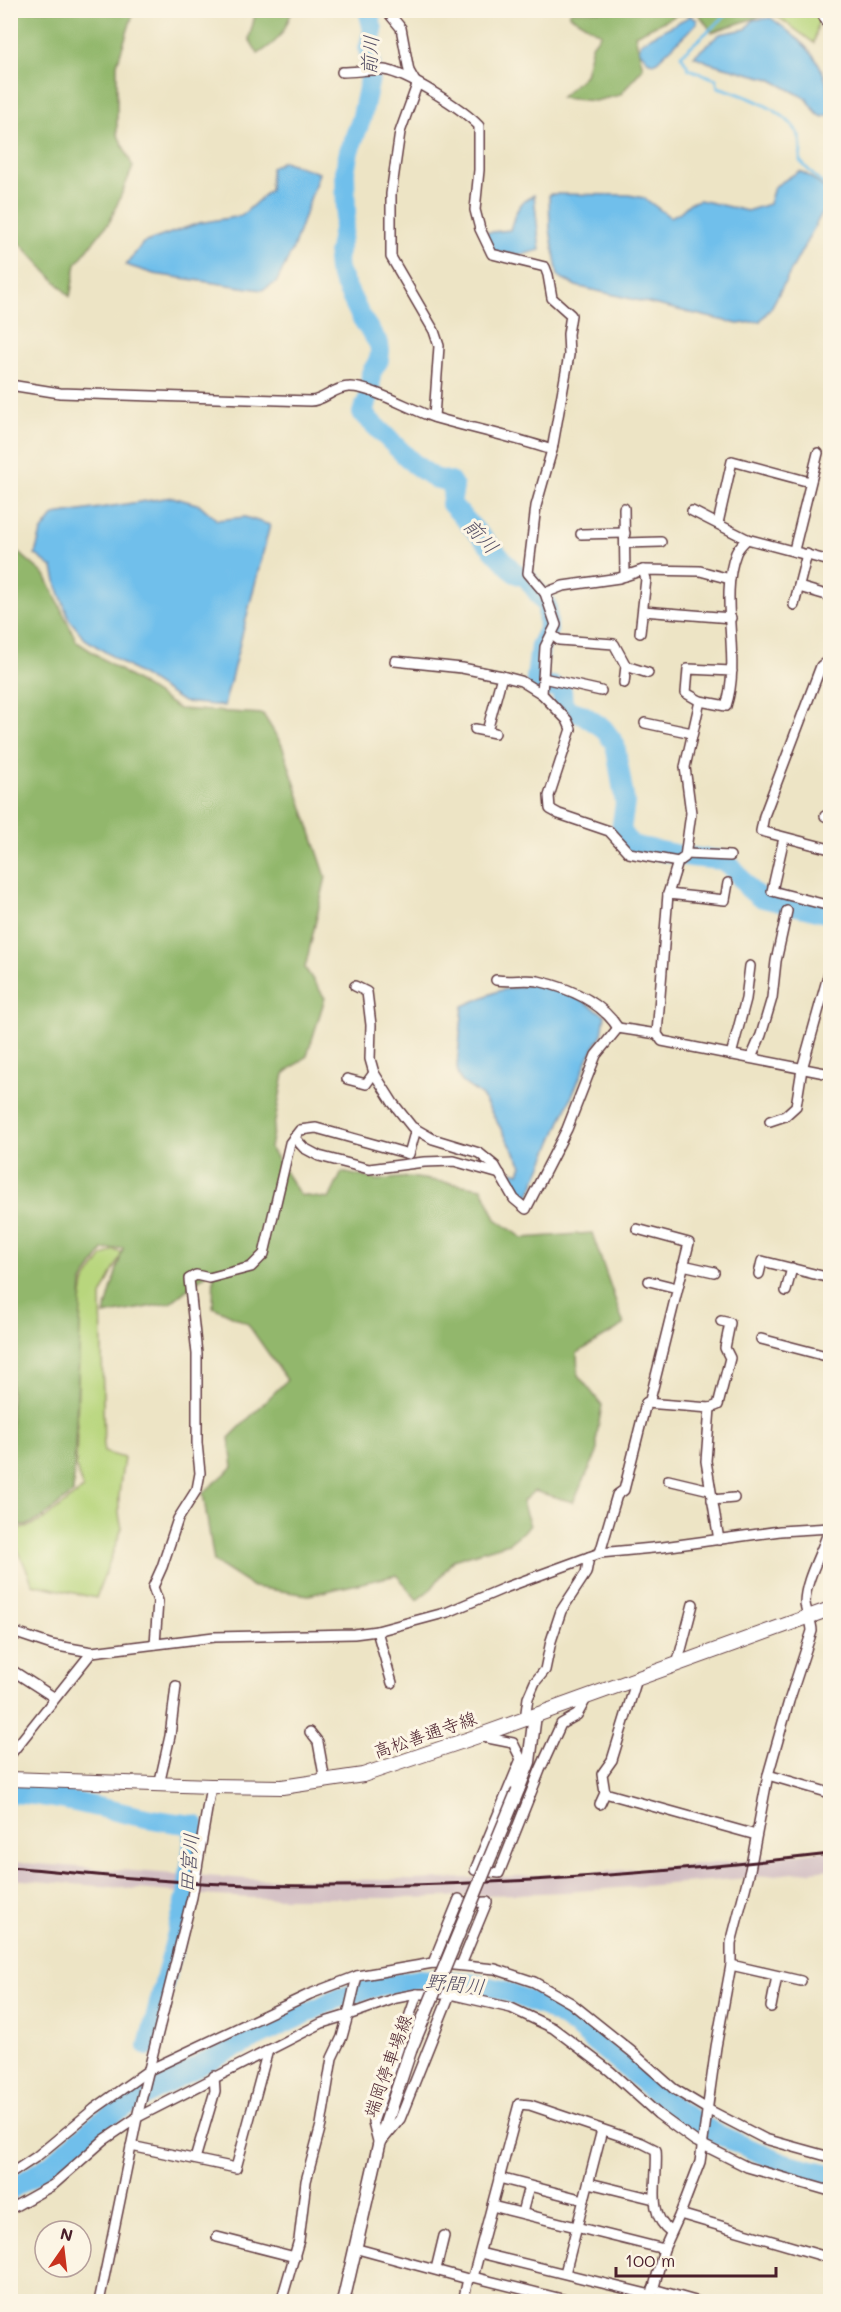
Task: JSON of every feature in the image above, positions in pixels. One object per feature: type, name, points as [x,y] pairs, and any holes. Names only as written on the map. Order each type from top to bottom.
[{"type":"main road","name":"高松善通寺線","points":[[10,1779],[211,1786],[282,1786],[325,1781],[382,1769],[831,1609]]},
{"type":"main road","name":"端岡停車場線","points":[[343,2301],[379,2145],[410,2051],[529,1762],[530,1717]]},
{"type":"street","points":[[386,10],[401,28],[409,71],[417,85],[400,132],[391,194],[390,257],[434,331],[439,346],[434,417]]},
{"type":"street","points":[[820,10],[831,28]]},
{"type":"street","points":[[342,72],[384,70],[401,75],[466,113],[479,126],[479,170],[475,210],[492,254],[544,267],[548,275],[552,298],[571,315],[568,334],[569,355],[552,450],[536,506],[528,573],[545,593],[556,625],[545,647],[542,694]]},
{"type":"street","points":[[10,385],[71,393],[310,401],[316,401],[336,389],[350,387],[382,396],[434,417],[552,450]]},
{"type":"street","points":[[794,550],[818,453]]},
{"type":"street","points":[[718,523],[732,461],[810,482]]},
{"type":"street","points":[[624,508],[625,576]]},
{"type":"street","points":[[692,511],[747,539],[831,561]]},
{"type":"street","points":[[580,534],[625,533]]},
{"type":"street","points":[[732,671],[688,669],[686,693],[700,701],[726,706],[732,671],[730,579],[736,552],[747,539]]},
{"type":"street","points":[[625,543],[660,542]]},
{"type":"street","points":[[794,605],[807,554]]},
{"type":"street","points":[[545,593],[563,586],[625,576],[644,570],[700,571],[730,579]]},
{"type":"street","points":[[640,633],[646,579],[644,570]]},
{"type":"street","points":[[799,587],[831,596]]},
{"type":"street","points":[[643,611],[731,618]]},
{"type":"street","points":[[552,635],[559,640],[614,644],[626,666],[624,683]]},
{"type":"street","points":[[831,659],[821,666],[764,816],[761,831],[831,849]]},
{"type":"street","points":[[395,661],[462,668],[502,676],[521,681],[542,694],[567,720],[571,729],[549,796],[550,809],[609,831],[629,853],[678,862]]},
{"type":"street","points":[[626,666],[648,673]]},
{"type":"street","points":[[475,729],[491,732],[502,676]]},
{"type":"street","points":[[543,678],[602,690]]},
{"type":"street","points":[[700,701],[685,767],[691,813],[686,854],[678,862],[668,894],[657,1034],[662,1041],[831,1074]]},
{"type":"street","points":[[645,723],[692,734]]},
{"type":"street","points":[[784,838],[772,891],[831,906]]},
{"type":"street","points":[[686,854],[730,856]]},
{"type":"street","points":[[668,894],[725,900],[728,883]]},
{"type":"street","points":[[751,1058],[761,1035],[772,998],[776,961],[787,911]]},
{"type":"street","points":[[731,1055],[746,999],[750,966]]},
{"type":"street","points":[[770,1122],[785,1116],[796,1106],[802,1069],[831,969]]},
{"type":"street","points":[[496,980],[537,981],[585,997],[610,1014],[618,1028]]},
{"type":"street","points":[[355,986],[366,992],[371,1025],[370,1059],[374,1073],[393,1103],[416,1129],[433,1139],[479,1153],[495,1166],[514,1199],[526,1209],[567,1129],[596,1055],[618,1028]]},
{"type":"street","points":[[618,1028],[657,1034]]},
{"type":"street","points":[[347,1079],[366,1084],[374,1073]]},
{"type":"street","points":[[155,1644],[158,1601],[153,1587],[178,1519],[197,1489],[200,1473],[197,1443],[197,1354],[189,1279],[196,1275],[209,1278],[251,1266],[264,1254],[290,1143],[300,1130],[315,1128],[409,1154],[416,1129]]},
{"type":"street","points":[[294,1137],[304,1148],[319,1156],[369,1169],[453,1161],[500,1174]]},
{"type":"street","points":[[600,1553],[617,1495],[624,1490],[646,1403],[650,1400],[689,1243],[637,1229]]},
{"type":"street","points":[[759,1274],[762,1261],[831,1278]]},
{"type":"street","points":[[683,1265],[714,1272]]},
{"type":"street","points":[[786,1291],[792,1268]]},
{"type":"street","points":[[649,1281],[677,1288]]},
{"type":"street","points":[[646,1403],[710,1408],[717,1405],[730,1358],[725,1348],[726,1322],[741,1326]]},
{"type":"street","points":[[761,1339],[831,1357]]},
{"type":"street","points":[[710,1408],[706,1461],[719,1540]]},
{"type":"street","points":[[668,1480],[711,1495],[734,1498]]},
{"type":"street","points":[[10,1631],[52,1645],[92,1652],[214,1637],[319,1636],[377,1631],[448,1612],[507,1587],[600,1553],[780,1531],[831,1530]]},
{"type":"street","points":[[651,2295],[664,2249],[700,2162],[709,2113],[716,2047],[731,1965],[731,1943],[768,1775],[812,1631],[805,1602],[826,1538],[831,1530]]},
{"type":"street","points":[[530,1717],[528,1698],[535,1682],[545,1670],[550,1641],[561,1611],[586,1573],[589,1557]]},
{"type":"street","points":[[676,1665],[693,1604]]},
{"type":"street","points":[[377,1631],[392,1683]]},
{"type":"street","points":[[10,1755],[92,1652]]},
{"type":"street","points":[[10,1669],[55,1698]]},
{"type":"street","points":[[600,1804],[605,1793],[602,1774],[612,1760],[637,1679]]},
{"type":"street","points":[[159,1785],[170,1736],[176,1686]]},
{"type":"street","points":[[478,1736],[513,1743],[521,1759],[475,1870],[499,1873],[561,1724],[577,1715],[587,1697]]},
{"type":"street","points":[[310,1732],[318,1742],[325,1781]]},
{"type":"street","points":[[768,1775],[831,1792]]},
{"type":"street","points":[[99,2301],[138,2115],[192,1897],[211,1786]]},
{"type":"street","points":[[605,1793],[756,1834]]},
{"type":"street","points":[[433,1963],[458,1901],[487,1902],[461,1965]]},
{"type":"street","points":[[10,2174],[36,2157],[94,2109],[149,2073],[310,1994],[357,1977],[433,1963],[495,1969],[534,1982],[570,2003],[674,2089],[709,2113],[765,2139],[831,2157]]},
{"type":"street","points":[[731,1965],[801,1981]]},
{"type":"street","points":[[771,2007],[777,1976]]},
{"type":"street","points":[[281,2301],[295,2257],[306,2181],[321,2125],[333,2058],[342,2037],[357,1977]]},
{"type":"street","points":[[379,2145],[373,2122],[417,1994]]},
{"type":"street","points":[[10,2209],[53,2184],[104,2140],[138,2115],[322,2023],[396,1998],[417,1994],[450,1994],[511,2007],[553,2028],[610,2071],[658,2114],[704,2143],[747,2167],[831,2191]]},
{"type":"street","points":[[379,2145],[400,2119],[450,1994]]},
{"type":"street","points":[[131,2146],[236,2168],[268,2050]]},
{"type":"street","points":[[195,2159],[215,2091],[214,2076]]},
{"type":"street","points":[[463,2301],[480,2253],[519,2104],[530,2105],[642,2143],[656,2150],[654,2199],[662,2226],[671,2232]]},
{"type":"street","points":[[566,2273],[602,2130]]},
{"type":"street","points":[[499,2178],[584,2200]]},
{"type":"street","points":[[589,2183],[654,2199]]},
{"type":"street","points":[[522,2213],[529,2186]]},
{"type":"street","points":[[492,2206],[664,2249]]},
{"type":"street","points":[[680,2214],[831,2258]]},
{"type":"street","points":[[436,2269],[444,2236]]},
{"type":"street","points":[[217,2237],[295,2257]]},
{"type":"street","points":[[354,2248],[574,2301]]},
{"type":"street","points":[[480,2253],[651,2295],[699,2301]]},
{"type":"street","points":[[523,2301],[526,2290]]},
{"type":"shaded area","points":[[830,1850],[830,1869],[748,1878],[566,1892],[413,1898],[249,1898],[189,1894],[187,1890],[186,1893],[11,1879],[10,1862],[188,1875],[191,1879],[192,1875],[249,1879],[413,1880],[572,1874],[752,1860]]},
{"type":"green space","points":[[11,10],[134,11],[117,64],[117,133],[133,167],[110,221],[76,264],[70,297],[20,243],[11,251]]},
{"type":"green space","points":[[256,11],[292,11],[280,37],[258,54],[249,39]]},
{"type":"green space","points":[[571,11],[772,11],[712,32],[698,13],[677,15],[635,35],[643,68],[620,95],[595,101],[560,98],[585,75],[592,45],[601,34],[569,15]]},
{"type":"green space","points":[[770,11],[814,11],[819,19],[814,43]]},
{"type":"green space","points":[[10,545],[45,575],[77,642],[179,709],[263,714],[282,745],[326,877],[305,968],[325,998],[307,1056],[284,1074],[270,1148],[300,1195],[329,1199],[342,1172],[378,1180],[410,1177],[482,1188],[496,1219],[523,1238],[592,1233],[624,1325],[577,1353],[578,1375],[602,1405],[597,1434],[597,1453],[573,1502],[534,1491],[522,1502],[530,1526],[509,1543],[453,1560],[432,1588],[417,1600],[397,1575],[309,1595],[253,1587],[214,1562],[203,1493],[233,1467],[229,1438],[287,1380],[247,1323],[213,1307],[214,1268],[170,1303],[104,1315],[123,1248],[103,1250],[82,1282],[73,1493],[43,1517],[26,1526],[11,1524]]},
{"type":"green space","points":[[114,1250],[122,1253],[101,1296],[104,1452],[124,1458],[119,1502],[122,1528],[96,1598],[33,1584],[10,1528],[26,1528],[43,1520],[83,1489],[76,1467],[80,1309],[84,1283],[102,1257]]},
{"type":"water","points":[[690,16],[697,20],[697,23],[655,63],[649,62],[639,50],[641,42]]},
{"type":"water","points":[[771,18],[806,47],[822,69],[829,97],[830,114],[823,117],[817,114],[807,99],[770,79],[710,63],[694,56],[720,34],[746,29],[753,20]]},
{"type":"water","points":[[283,161],[319,173],[293,249],[276,283],[262,290],[154,274],[126,265],[143,243],[199,223],[241,216],[270,190],[271,168]]},
{"type":"water","points":[[799,171],[830,192],[830,198],[771,308],[760,321],[738,324],[576,286],[558,276],[550,229],[549,194],[629,195],[644,198],[670,217],[679,213],[690,203],[700,200],[747,211],[769,204],[774,187]]},
{"type":"water","points":[[534,195],[540,250],[521,255],[492,252],[483,233],[510,230],[520,205]]},
{"type":"water","points":[[172,497],[200,505],[217,520],[245,517],[270,525],[224,706],[183,702],[85,639],[69,619],[53,568],[35,554],[41,532],[54,515]]},
{"type":"water","points":[[535,983],[580,999],[605,1015],[602,1034],[589,1056],[527,1200],[523,1198],[511,1176],[512,1171],[519,1173],[522,1165],[482,1096],[462,1082],[458,1076],[457,1066],[463,1006],[498,991]]},
{"type":"waterway","name":"前川","points":[[368,10],[373,30],[368,49],[371,74],[361,120],[349,151],[345,171],[346,213],[337,260],[338,270],[361,317],[379,344],[379,360],[371,373],[370,394],[362,413],[414,464],[434,478],[451,482],[454,487],[451,504],[515,573],[527,578],[547,606],[548,630],[540,646],[536,678],[547,687],[552,686],[562,691],[563,704],[568,710],[582,714],[603,728],[615,744],[625,803],[621,830],[631,845],[690,857],[722,860],[733,868],[749,889],[759,897],[830,914]]},
{"type":"waterway","points":[[732,10],[681,55],[689,69],[716,79],[718,87],[774,110],[792,125],[799,137],[800,161],[819,181],[830,188]]},
{"type":"waterway","name":"田宮川","points":[[10,1793],[57,1799],[195,1825],[187,1894],[148,2046]]},
{"type":"waterway","name":"野間川","points":[[10,2190],[50,2165],[100,2121],[204,2063],[336,1999],[380,1986],[419,1979],[466,1982],[499,1989],[550,2009],[575,2026],[677,2110],[717,2134],[780,2162],[830,2174]]},
{"type":"railway","points":[[10,1867],[221,1884],[396,1885],[614,1875],[830,1854]]}]
